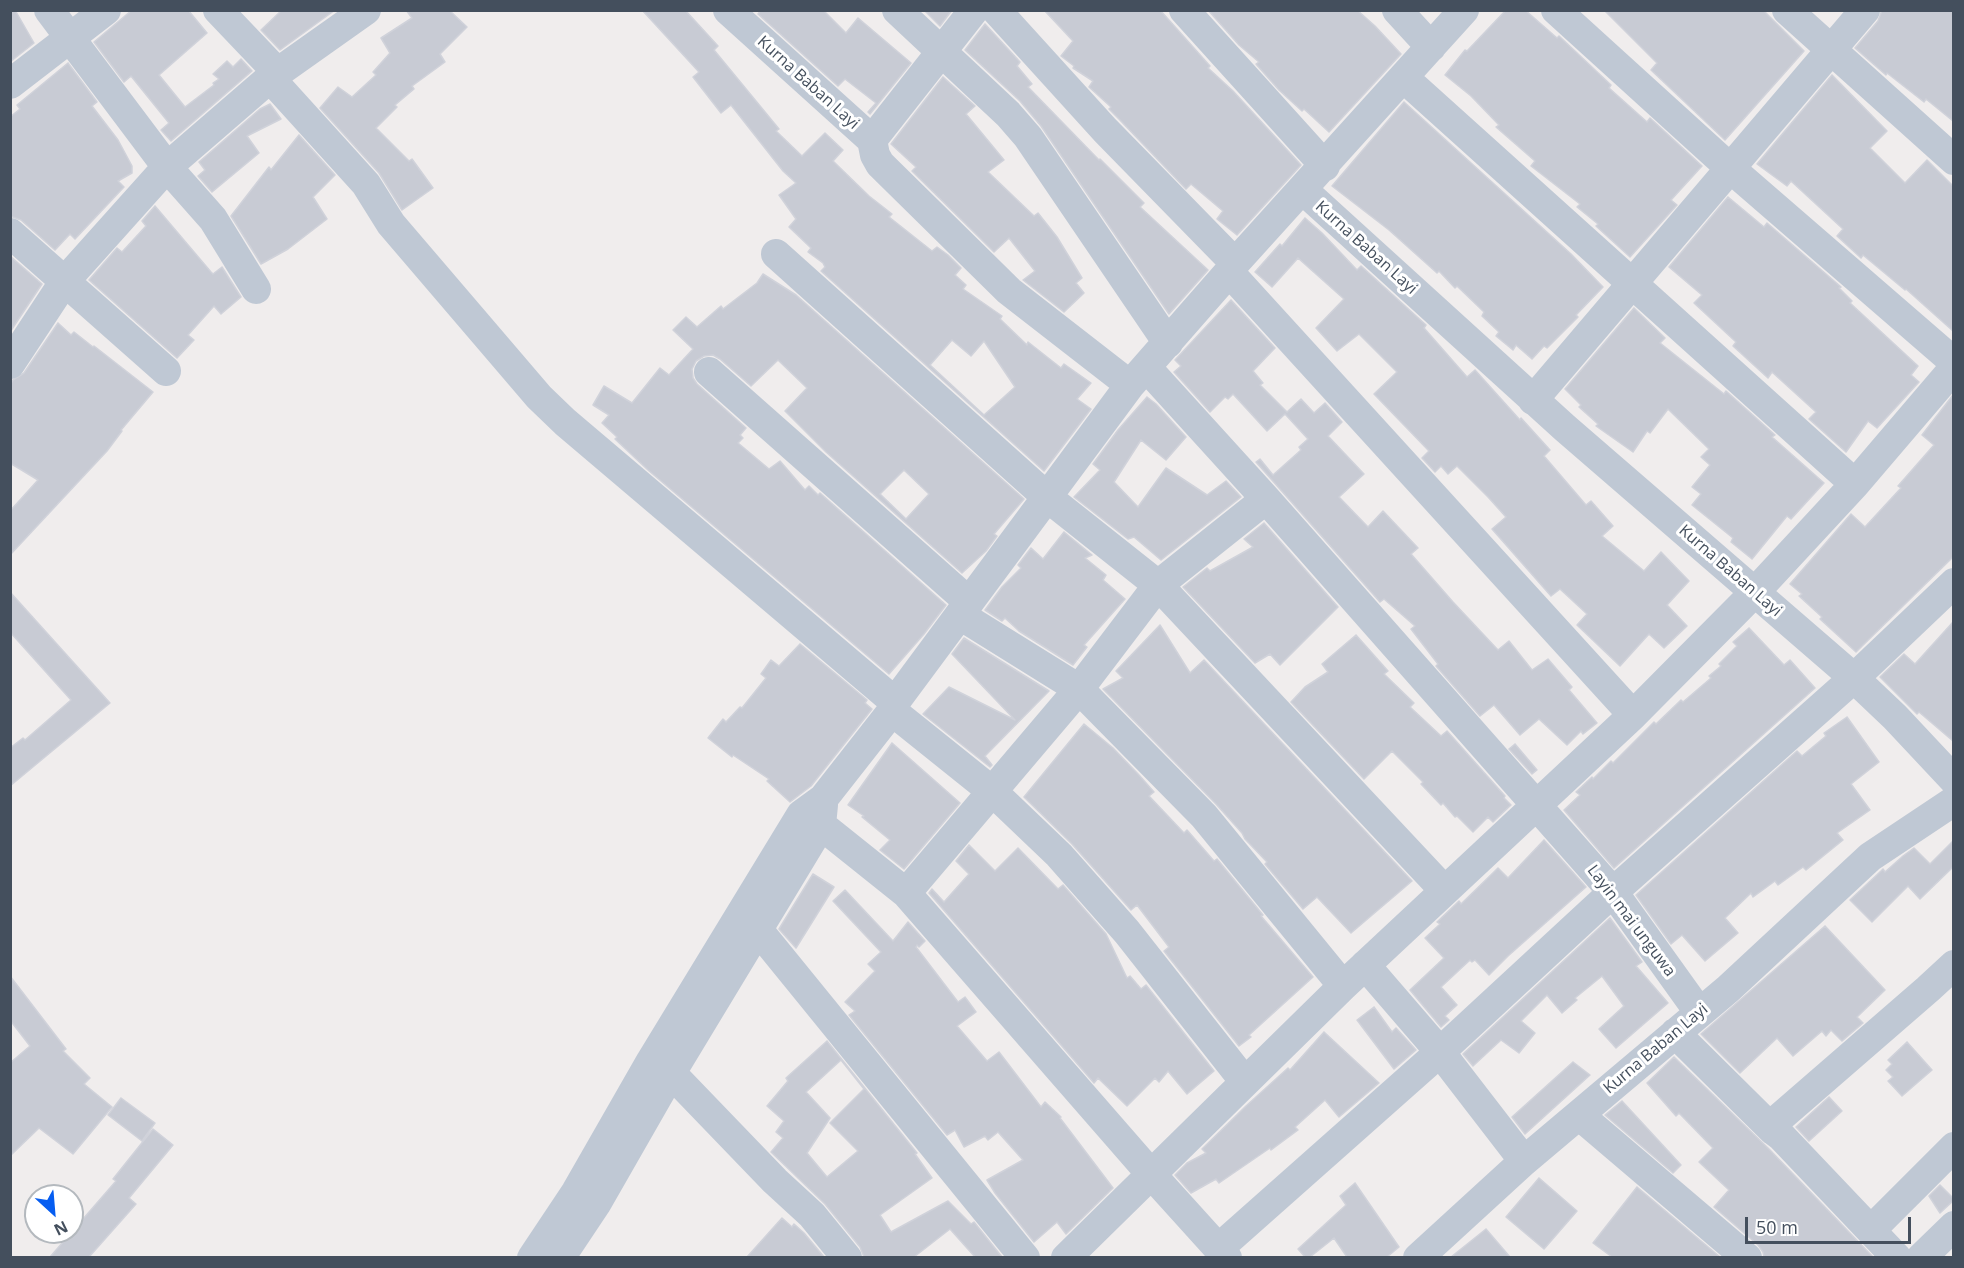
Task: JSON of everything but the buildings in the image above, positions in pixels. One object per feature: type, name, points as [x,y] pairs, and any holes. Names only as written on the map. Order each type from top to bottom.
[{"type":"street","points":[[49,10],[167,167],[213,219],[256,289]]},
{"type":"street","points":[[10,84],[106,10]]},
{"type":"street","points":[[218,10],[366,184],[391,225],[538,397],[993,792],[1059,855],[1127,932],[1245,1082]]},
{"type":"street","name":"Kurna Baban Layi","points":[[728,10],[872,140],[875,155],[880,164],[1009,291],[1138,376],[1303,190],[1533,400],[1854,678],[1949,768]]},
{"type":"street","points":[[897,10],[941,54],[1008,114],[1028,137],[1168,343]]},
{"type":"street","points":[[872,140],[975,10]]},
{"type":"street","points":[[996,10],[1232,268],[1633,715]]},
{"type":"street","points":[[1184,10],[1325,166]]},
{"type":"street","points":[[1396,10],[1431,47]]},
{"type":"street","points":[[1303,190],[1464,10]]},
{"type":"street","points":[[1066,1257],[1343,986],[1633,715],[1754,593],[1855,484],[1950,376],[1730,168],[1556,10]]},
{"type":"street","points":[[1787,10],[1953,160]]},
{"type":"street","points":[[1533,400],[1865,10]]},
{"type":"street","points":[[10,364],[64,282],[167,167],[274,76],[359,12]]},
{"type":"street","points":[[1404,78],[1855,484]]},
{"type":"street","points":[[10,233],[166,371]]},
{"type":"street","points":[[776,254],[1047,497],[1158,585],[1444,890]]},
{"type":"street","points":[[709,372],[965,608],[1079,689],[1204,816],[1343,986]]},
{"type":"street","points":[[560,1257],[596,1204],[671,1073],[759,931],[822,812],[893,707],[1138,376]]},
{"type":"street","name":"Layin mai unguwa","points":[[1138,376],[1266,500],[1613,892],[1699,1012]]},
{"type":"street","points":[[906,893],[1079,689],[1158,585],[1266,500]]},
{"type":"street","points":[[822,812],[906,893],[1151,1174],[1223,1253],[1613,892],[1854,678],[1953,584]]},
{"type":"street","name":"Kurna Baban Layi","points":[[1418,1257],[1524,1161],[1728,988],[1870,856],[1953,801]]},
{"type":"street","points":[[532,1257],[576,1192],[651,1061],[801,815],[822,812]]},
{"type":"street","points":[[759,931],[1025,1257]]},
{"type":"street","points":[[1365,965],[1440,1052],[1524,1161]]},
{"type":"street","points":[[1773,1130],[1777,1120],[1953,965]]},
{"type":"street","points":[[1675,1033],[1773,1130],[1782,1136],[1897,1257]]},
{"type":"street","points":[[671,1073],[775,1181],[812,1215],[847,1257]]},
{"type":"street","points":[[1579,1115],[1748,1257]]},
{"type":"street","points":[[1871,1230],[1953,1147]]},
{"type":"street","points":[[1921,1257],[1953,1226]]}]
